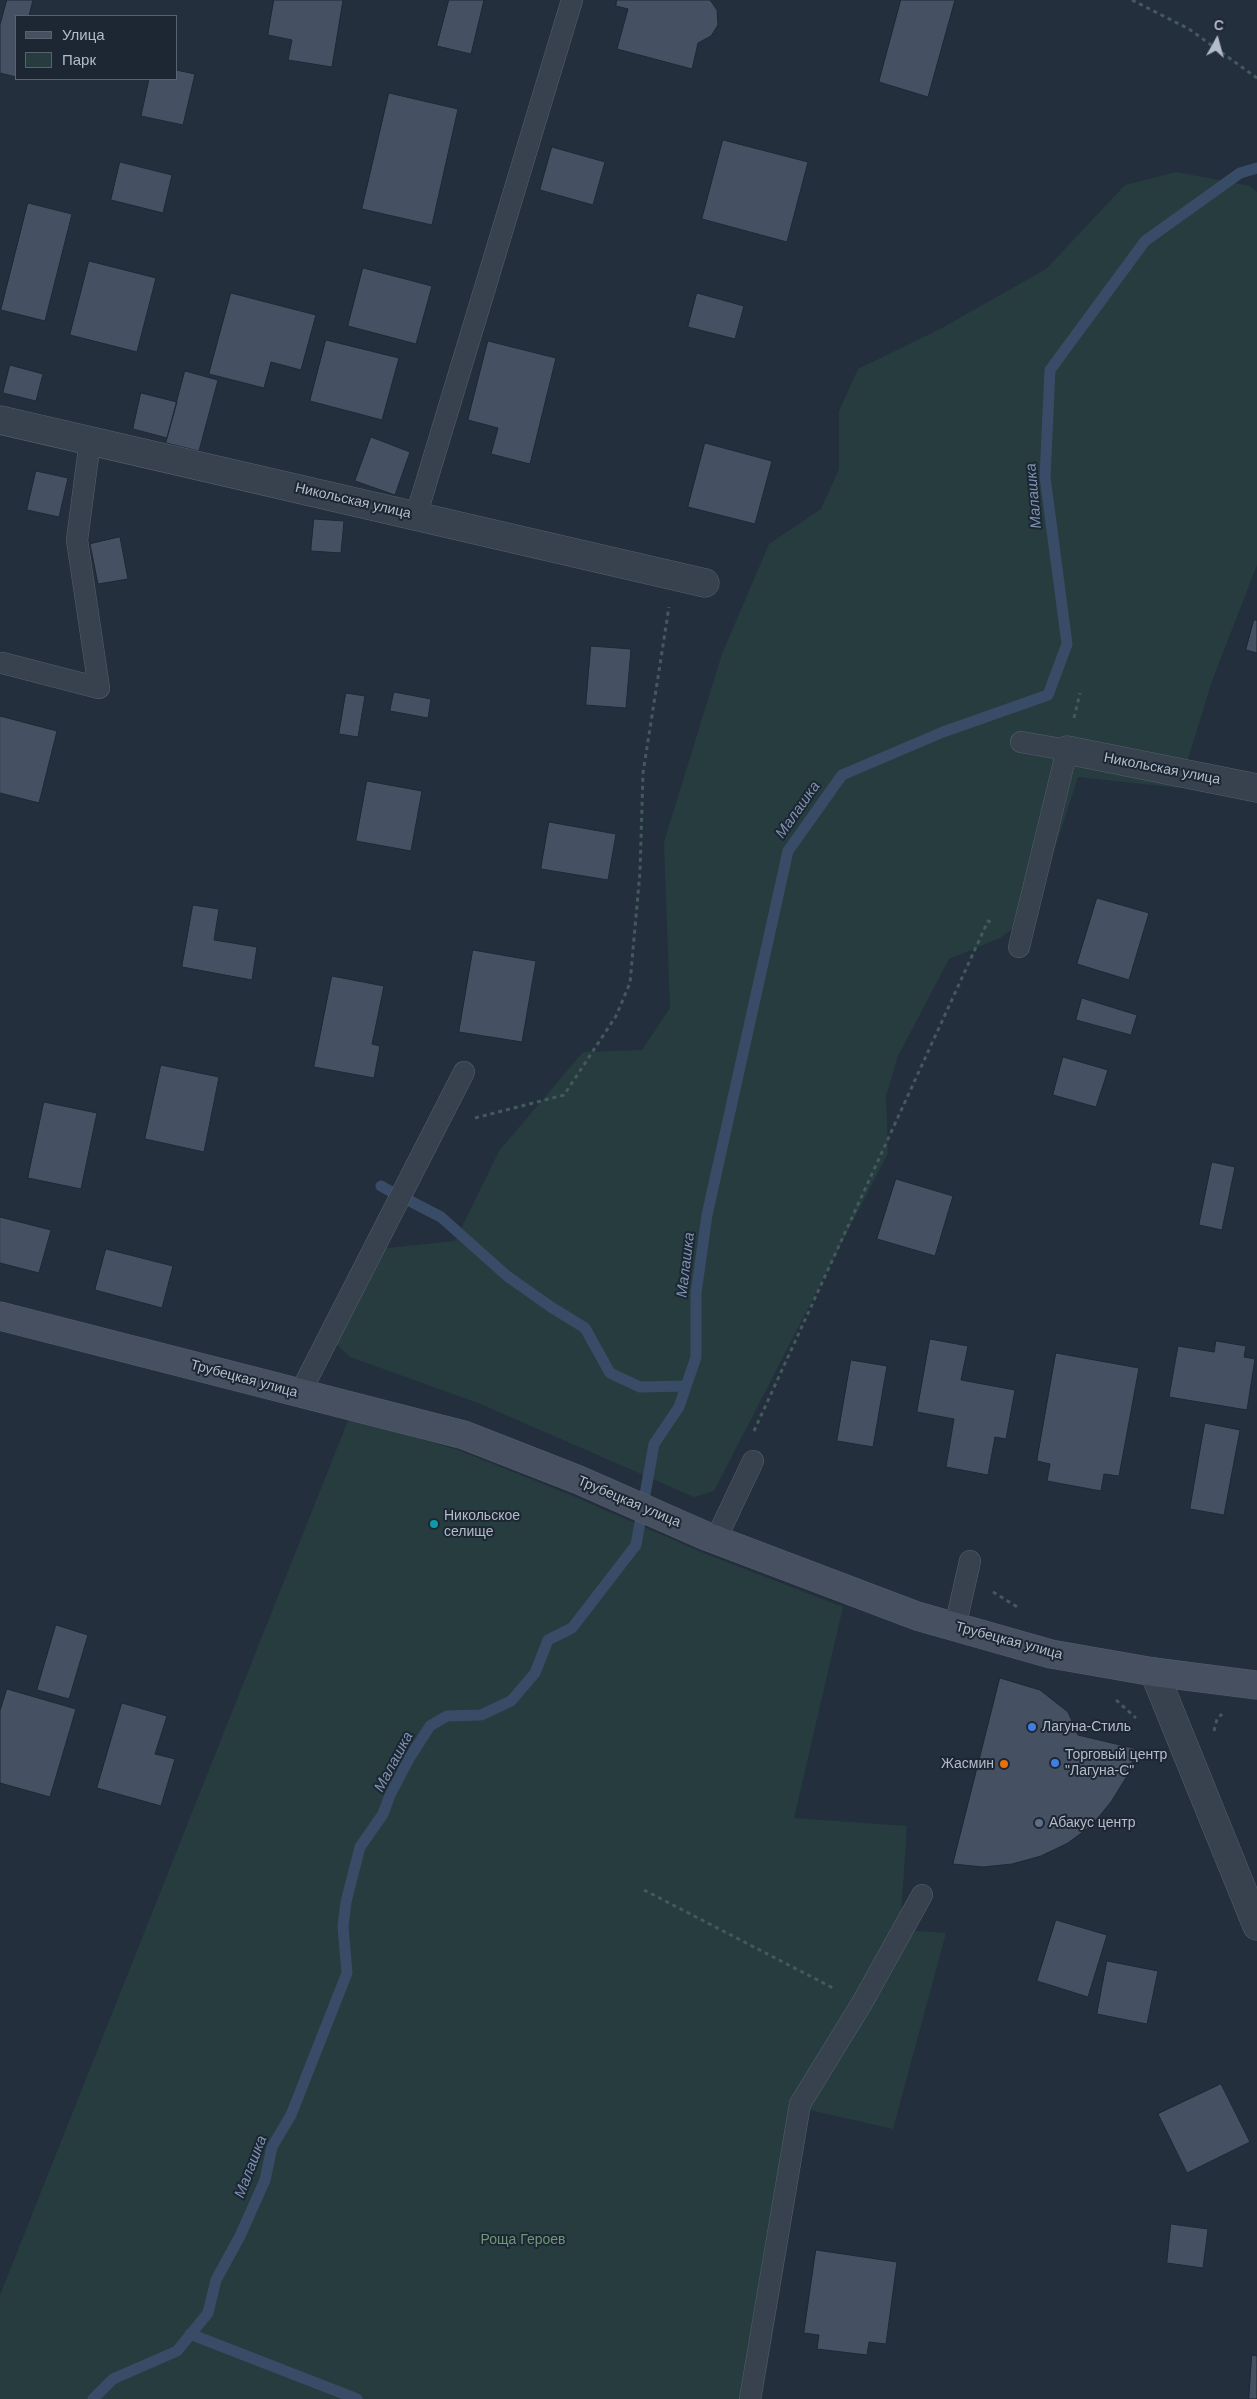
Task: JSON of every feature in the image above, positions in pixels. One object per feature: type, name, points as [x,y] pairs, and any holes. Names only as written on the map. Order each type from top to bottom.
[{"type":"main road","name":"Трубецкая улица","points":[[0,1316],[464,1435],[579,1480],[711,1538],[917,1616],[1051,1654],[1154,1672],[1257,1685]]},
{"type":"street","name":"Никольская улица","points":[[0,420],[705,583]]},
{"type":"street","name":"Никольская улица","points":[[1066,750],[1257,788]]},
{"type":"street","points":[[1154,1672],[1257,1926]]},
{"type":"lane","points":[[416,516],[572,0]]},
{"type":"lane","points":[[2,663],[99,688],[77,540],[90,441]]},
{"type":"lane","points":[[1020,940],[1066,750],[1021,742]]},
{"type":"lane","points":[[300,1393],[464,1072]]},
{"type":"lane","points":[[711,1538],[753,1461]]},
{"type":"lane","points":[[955,1627],[969,1568]]},
{"type":"lane","points":[[750,2399],[800,2104],[862,2003],[922,1895]]},
{"type":"path","points":[[1132,0],[1189,29],[1257,78]]},
{"type":"path","points":[[435,1128],[564,1095],[616,1016],[623,1000],[630,983],[640,872],[643,773],[674,576]]},
{"type":"path","points":[[754,1432],[988,921],[1020,940]]},
{"type":"path","points":[[969,1568],[1025,1612]]},
{"type":"path","points":[[1112,1696],[1139,1720]]},
{"type":"path","points":[[1212,1738],[1217,1719],[1223,1713]]},
{"type":"path","points":[[644,1890],[862,2003]]},
{"type":"green space","points":[[1176,172],[1250,186],[1257,192],[1257,565],[1212,681],[1179,788],[1078,777],[1034,914],[1000,938],[949,959],[898,1056],[886,1096],[888,1153],[714,1491],[694,1497],[478,1403],[350,1357],[335,1343],[378,1249],[455,1241],[499,1151],[583,1052],[642,1050],[670,1008],[664,842],[722,654],[769,544],[821,509],[839,469],[839,411],[858,369],[940,329],[1046,269],[1125,185]]},
{"type":"green space","name":"Роща Героев","points":[[349,1418],[458,1450],[573,1496],[701,1552],[843,1607],[794,1818],[907,1826],[900,1930],[946,1933],[893,2129],[810,2110],[762,2399],[0,2399],[0,2295]]},
{"type":"building","points":[[7,0],[33,0],[29,15],[15,15],[15,77],[0,73],[0,25]]},
{"type":"building","points":[[274,0],[343,0],[332,67],[288,60],[292,40],[268,35]]},
{"type":"building","points":[[449,0],[484,0],[471,54],[437,46]]},
{"type":"building","points":[[617,0],[710,0],[717,10],[718,25],[711,36],[698,43],[692,69],[617,49],[628,9],[616,6]]},
{"type":"building","points":[[901,0],[955,0],[928,97],[879,82]]},
{"type":"building","points":[[178,70],[195,74],[183,125],[141,116],[149,80],[178,80]]},
{"type":"building","points":[[389,93],[458,109],[432,225],[362,209]]},
{"type":"building","points":[[723,140],[808,162],[787,242],[702,219]]},
{"type":"building","points":[[552,147],[605,162],[593,205],[540,190]]},
{"type":"building","points":[[120,162],[172,175],[163,213],[111,200]]},
{"type":"building","points":[[28,203],[72,214],[45,321],[1,310]]},
{"type":"building","points":[[89,261],[156,278],[137,352],[70,335]]},
{"type":"building","points":[[363,268],[432,286],[416,344],[348,326]]},
{"type":"building","points":[[231,293],[316,315],[301,370],[271,362],[264,388],[209,374]]},
{"type":"building","points":[[697,293],[744,306],[735,339],[688,327]]},
{"type":"building","points":[[326,340],[399,358],[382,420],[310,401]]},
{"type":"building","points":[[488,341],[556,358],[530,464],[491,454],[498,428],[468,420]]},
{"type":"building","points":[[10,365],[43,374],[36,401],[3,393]]},
{"type":"building","points":[[185,371],[218,380],[199,451],[166,443]]},
{"type":"building","points":[[141,393],[177,402],[167,438],[133,429]]},
{"type":"building","points":[[371,437],[410,452],[395,495],[355,481]]},
{"type":"building","points":[[705,443],[772,461],[755,524],[688,507]]},
{"type":"building","points":[[36,471],[68,478],[59,517],[27,510]]},
{"type":"building","points":[[314,519],[344,521],[341,553],[311,551]]},
{"type":"building","points":[[120,537],[128,579],[98,584],[90,544]]},
{"type":"building","points":[[1254,620],[1257,620],[1257,653],[1246,650]]},
{"type":"building","points":[[591,646],[631,649],[626,708],[586,705]]},
{"type":"building","points":[[394,692],[431,699],[428,718],[390,711]]},
{"type":"building","points":[[346,693],[365,696],[358,737],[339,734]]},
{"type":"building","points":[[0,716],[57,731],[39,803],[0,793]]},
{"type":"building","points":[[367,781],[422,791],[411,851],[356,841]]},
{"type":"building","points":[[549,822],[616,834],[608,880],[541,869]]},
{"type":"building","points":[[1097,898],[1149,913],[1129,980],[1077,964]]},
{"type":"building","points":[[193,905],[219,909],[214,940],[257,947],[252,980],[182,967]]},
{"type":"building","points":[[473,950],[536,961],[522,1042],[459,1032]]},
{"type":"building","points":[[332,976],[384,986],[372,1044],[380,1046],[374,1078],[314,1067]]},
{"type":"building","points":[[1082,998],[1137,1015],[1131,1035],[1076,1020]]},
{"type":"building","points":[[1063,1057],[1108,1070],[1096,1107],[1053,1095]]},
{"type":"building","points":[[161,1065],[219,1077],[204,1152],[145,1139]]},
{"type":"building","points":[[44,1102],[97,1113],[81,1189],[28,1178]]},
{"type":"building","points":[[1212,1162],[1235,1167],[1222,1230],[1199,1225]]},
{"type":"building","points":[[896,1179],[953,1196],[935,1256],[877,1239]]},
{"type":"building","points":[[0,1217],[51,1230],[39,1273],[0,1263]]},
{"type":"building","points":[[106,1249],[173,1266],[162,1308],[95,1290]]},
{"type":"building","points":[[930,1339],[968,1346],[961,1380],[1015,1390],[1006,1439],[995,1437],[988,1475],[946,1467],[954,1419],[917,1412]]},
{"type":"building","points":[[1216,1341],[1246,1346],[1244,1357],[1255,1359],[1247,1410],[1169,1397],[1178,1346],[1214,1352]]},
{"type":"building","points":[[1056,1353],[1139,1368],[1119,1476],[1104,1474],[1101,1491],[1047,1481],[1050,1464],[1037,1461]]},
{"type":"building","points":[[851,1360],[887,1366],[873,1447],[837,1441]]},
{"type":"building","points":[[1205,1423],[1240,1430],[1224,1515],[1190,1509]]},
{"type":"building","points":[[56,1625],[88,1635],[69,1699],[37,1690]]},
{"type":"building","name":"Торговый центр \"Лагуна-С\"","points":[[1000,1678],[1040,1690],[1068,1712],[1078,1735],[1137,1749],[1127,1776],[1111,1802],[1092,1825],[1068,1843],[1041,1856],[1012,1864],[983,1867],[953,1864]]},
{"type":"building","points":[[7,1689],[76,1709],[50,1797],[0,1783],[0,1711]]},
{"type":"building","points":[[122,1703],[167,1716],[155,1754],[175,1759],[161,1806],[97,1788]]},
{"type":"building","points":[[1056,1920],[1107,1935],[1088,1997],[1037,1981]]},
{"type":"building","points":[[1107,1961],[1158,1971],[1147,2024],[1097,2014]]},
{"type":"building","points":[[1221,2084],[1250,2142],[1187,2173],[1158,2114]]},
{"type":"building","points":[[1171,2224],[1208,2229],[1203,2268],[1167,2263]]},
{"type":"building","points":[[816,2250],[897,2262],[886,2344],[869,2342],[867,2355],[817,2349],[819,2335],[804,2333]]},
{"type":"building","points":[[1252,2355],[1257,2356],[1257,2399],[1249,2399]]},
{"type":"waterway","name":"Малашка","points":[[93,2399],[113,2379],[177,2351],[208,2313],[216,2280],[240,2236],[265,2180],[272,2147],[291,2115],[347,1973],[343,1926],[346,1902],[360,1847],[383,1814],[390,1795],[410,1757],[430,1726],[447,1716],[481,1715],[511,1701],[535,1673],[548,1640],[572,1628],[636,1545],[654,1444],[679,1407],[696,1357],[696,1293],[707,1215],[788,851],[842,775],[943,732],[1048,695],[1067,644],[1045,477],[1050,370],[1145,241],[1240,173],[1257,168]]},
{"type":"waterway","points":[[381,1186],[390,1191]]},
{"type":"waterway","points":[[408,1200],[441,1217],[507,1276],[585,1328],[610,1373],[640,1387],[686,1386]]},
{"type":"waterway","points":[[190,2334],[357,2399]]},
{"type":"place","name":"Никольское селище","points":[[434,1524]]},
{"type":"place","name":"Лагуна-Стиль","points":[[1032,1727]]},
{"type":"place","name":"Торговый центр \"Лагуна-С\"","points":[[1055,1763]]},
{"type":"place","name":"Жасмин","points":[[1004,1764]]},
{"type":"place","name":"Абакус центр","points":[[1039,1823]]}]
